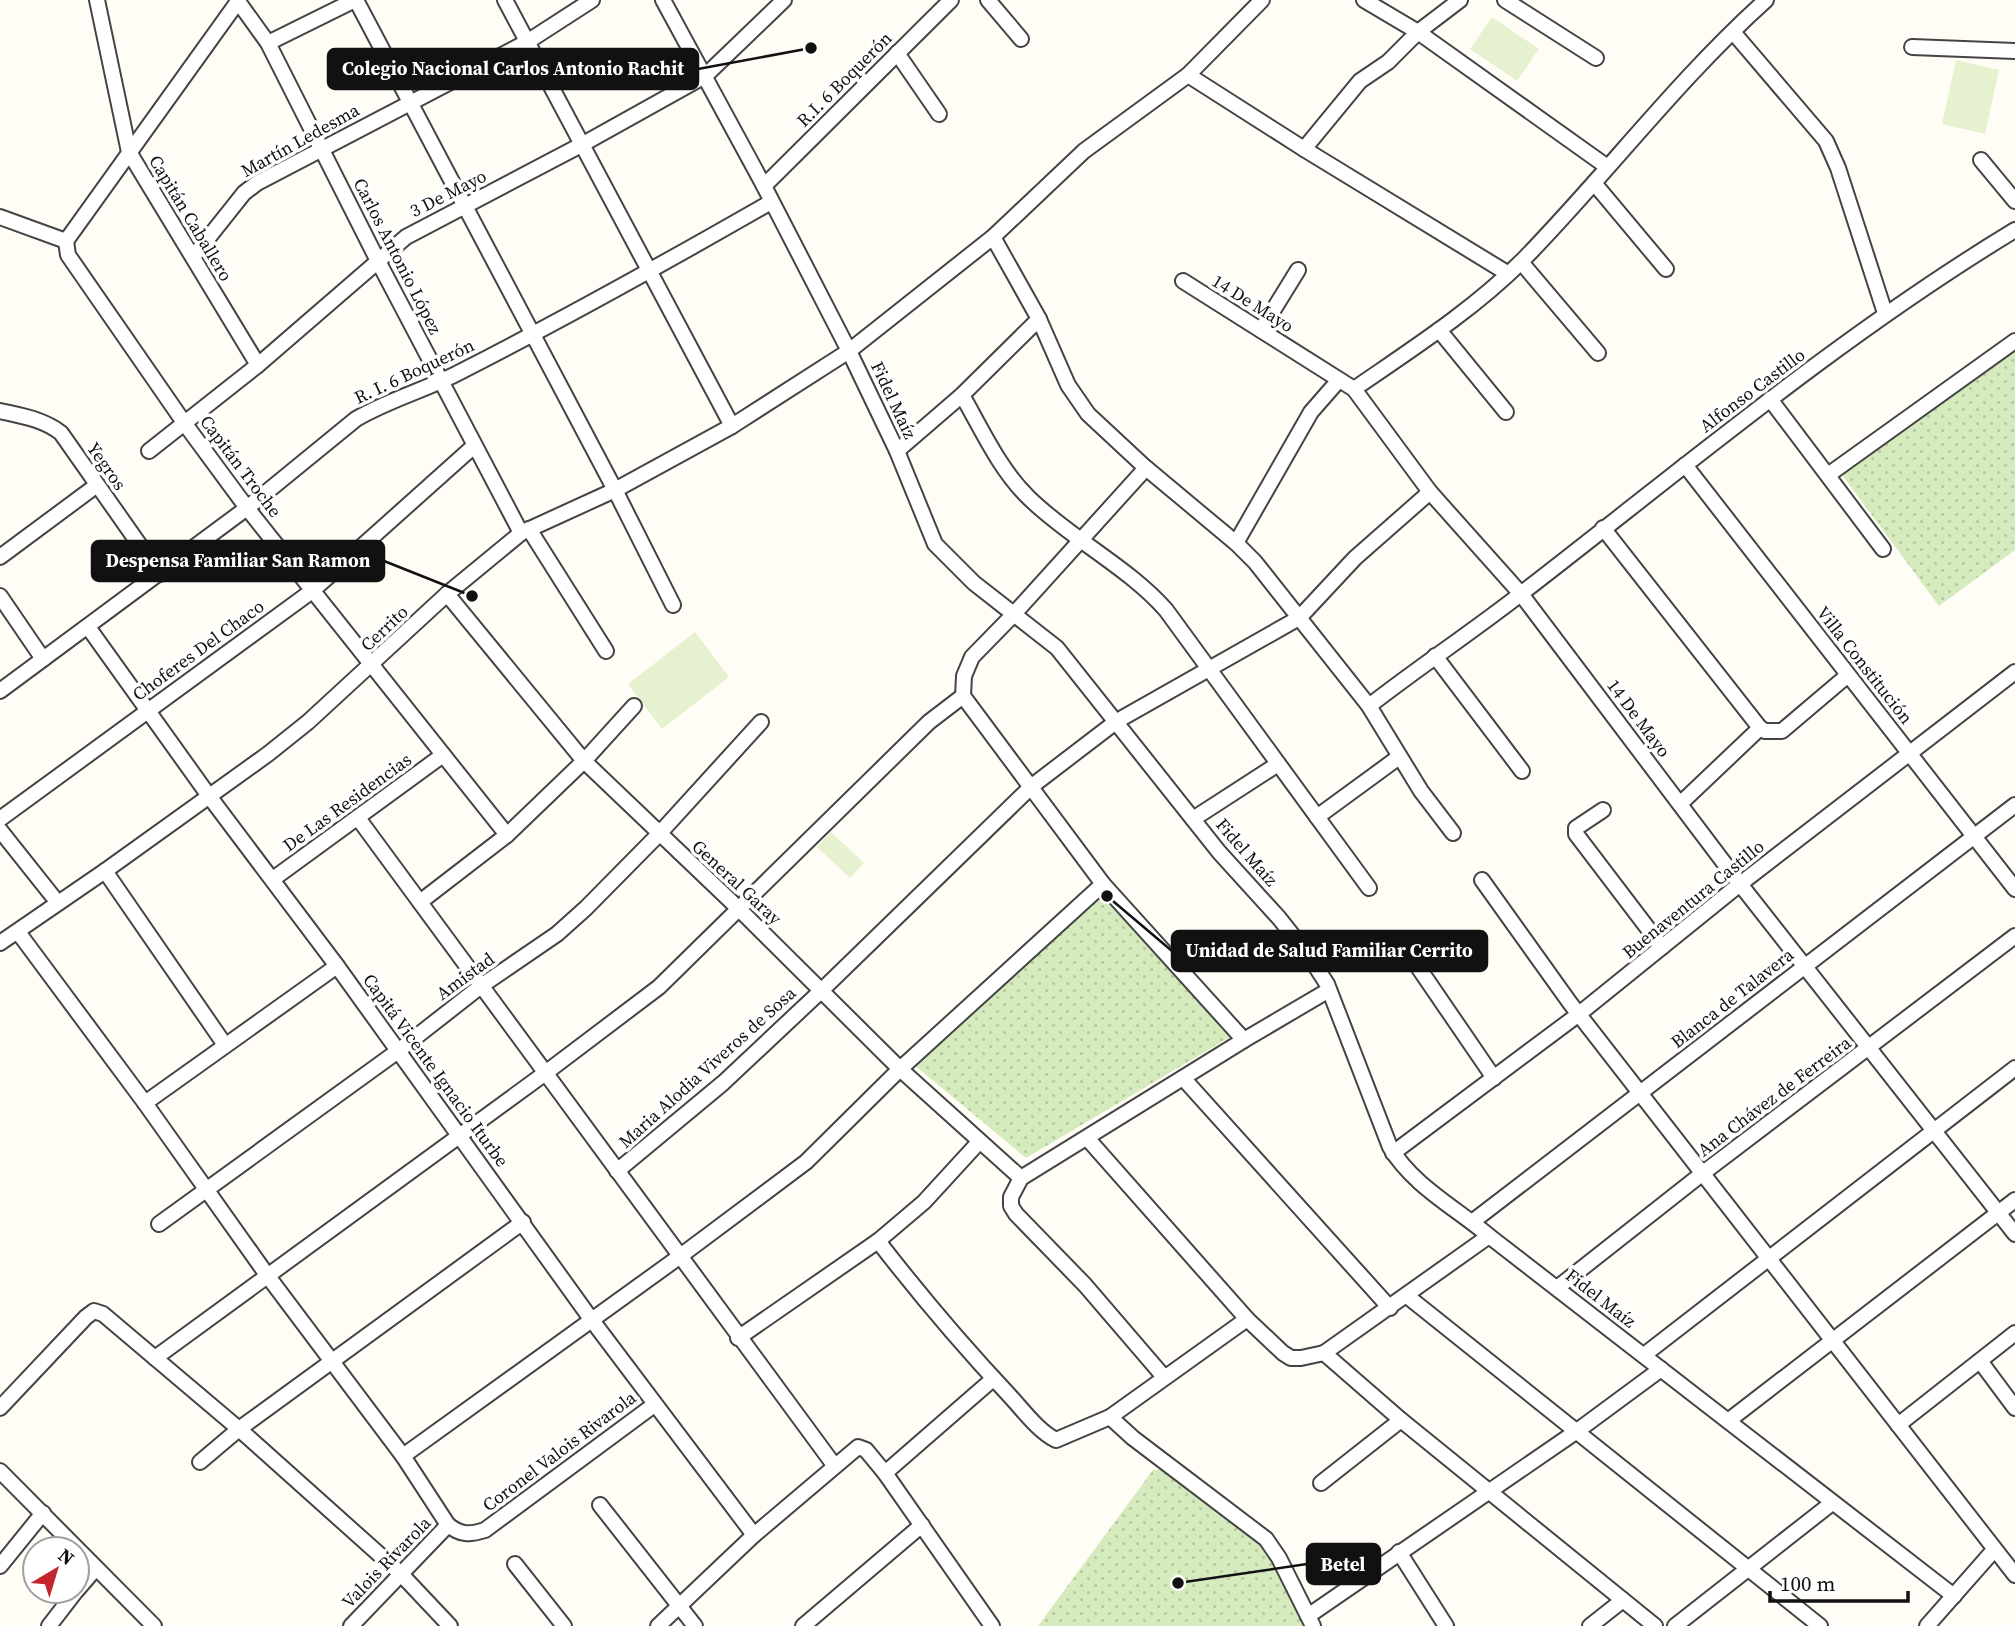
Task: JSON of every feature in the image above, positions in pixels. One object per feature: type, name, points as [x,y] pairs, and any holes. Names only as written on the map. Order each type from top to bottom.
[{"type":"street","name":"Capitán Caballero","points":[[97,0],[129,152],[258,365]]},
{"type":"street","points":[[0,217],[66,241],[238,0]]},
{"type":"street","name":"Carlos Antonio López","points":[[238,0],[268,43],[377,261],[474,446],[525,531],[606,651]]},
{"type":"street","points":[[268,43],[356,0],[673,605]]},
{"type":"street","points":[[505,0],[732,426]]},
{"type":"street","name":"Martín Ledesma","points":[[192,257],[244,193],[257,183],[527,42],[593,0]]},
{"type":"street","name":"Fidel Maíz","points":[[663,0],[764,186],[849,351],[897,451],[935,544],[974,583],[1057,648],[1219,852],[1279,918],[1309,956],[1329,990],[1393,1153],[1413,1176],[1954,1596]]},
{"type":"street","name":"3 De Mayo","points":[[149,451],[258,365],[406,237],[705,76],[785,0]]},
{"type":"street","name":"R.I. 6 Boquerón","points":[[764,186],[951,0]]},
{"type":"street","points":[[988,0],[1021,39]]},
{"type":"street","name":"Cerrito","points":[[0,943],[105,871],[308,722],[373,665],[447,594],[525,531],[615,490],[732,426],[849,351],[993,237],[1084,150],[1188,75],[1262,0]]},
{"type":"street","points":[[1364,0],[1418,32],[1606,166]]},
{"type":"street","points":[[1304,149],[1360,81],[1388,62],[1418,32],[1460,0]]},
{"type":"street","points":[[1505,0],[1596,58]]},
{"type":"street","points":[[1354,389],[1439,330],[1521,262],[1661,105],[1766,0]]},
{"type":"street","points":[[1733,32],[1826,141],[1838,168],[1885,313]]},
{"type":"street","points":[[1912,47],[2015,51]]},
{"type":"street","points":[[897,53],[939,114]]},
{"type":"street","points":[[1188,75],[1507,273]]},
{"type":"street","points":[[1981,160],[2015,201]]},
{"type":"street","points":[[1594,183],[1666,269]]},
{"type":"street","name":"R. I. 6 Boquerón","points":[[0,691],[247,508],[342,428],[373,409],[442,382],[532,335],[771,202]]},
{"type":"street","name":"Alfonso Castillo","points":[[1369,706],[1521,594],[1770,399],[1885,313],[2015,231]]},
{"type":"street","points":[[993,237],[1039,319],[1068,385],[1088,414],[1255,562],[1369,706],[1399,757],[1452,833]]},
{"type":"street","name":"Capitán Troche","points":[[66,241],[68,255],[247,508],[507,835]]},
{"type":"street","points":[[1521,262],[1598,353]]},
{"type":"street","points":[[1261,330],[1298,270]]},
{"type":"street","name":"14 De Mayo","points":[[1183,281],[1354,389],[1430,492],[1521,594],[1804,967],[2015,1234]]},
{"type":"street","points":[[897,451],[962,395],[1039,319]]},
{"type":"street","points":[[1439,330],[1506,412]]},
{"type":"street","points":[[1828,475],[2015,341]]},
{"type":"street","points":[[1236,543],[1311,412],[1339,380]]},
{"type":"street","points":[[962,395],[1012,477],[1028,497],[1079,541],[1155,597],[1369,888]]},
{"type":"street","points":[[1770,399],[1883,549]]},
{"type":"street","name":"Yegros","points":[[0,411],[50,424],[61,433],[160,574]]},
{"type":"street","name":"Choferes Del Chaco","points":[[0,819],[312,591],[474,446]]},
{"type":"street","name":"Villa Constitución","points":[[1685,465],[2015,889]]},
{"type":"street","points":[[1146,468],[972,657],[964,676],[963,696],[1103,884],[1244,1040]]},
{"type":"street","points":[[0,557],[97,485]]},
{"type":"street","name":"Maria Alodia Viveros de Sosa","points":[[617,1171],[723,1083],[1032,786],[1117,721],[1299,618],[1355,558],[1430,492]]},
{"type":"street","points":[[1603,528],[1765,732],[1782,731],[1848,675]]},
{"type":"street","name":"General Garay","points":[[447,594],[584,761],[738,908],[900,1069],[1021,1178]]},
{"type":"street","points":[[0,596],[43,659]]},
{"type":"street","name":"Capitá Vicente Ignacio Iturbe","points":[[88,627],[654,1405],[754,1535]]},
{"type":"street","points":[[1434,656],[1522,771]]},
{"type":"street","name":"Buenaventura Castillo","points":[[1393,1153],[1579,1014],[1740,884],[2015,672]]},
{"type":"street","points":[[155,1358],[659,988],[929,722],[963,696]]},
{"type":"street","points":[[420,902],[507,835],[584,761],[634,706]]},
{"type":"street","name":"Amistad","points":[[159,1224],[398,1051],[481,986],[557,934],[659,834],[761,722]]},
{"type":"street","points":[[1680,804],[1760,728]]},
{"type":"street","name":"De Las Residencias","points":[[273,880],[443,755]]},
{"type":"street","points":[[1317,817],[1399,757]]},
{"type":"street","points":[[1193,818],[1278,764]]},
{"type":"street","name":"Blanca de Talavera","points":[[1472,1222],[2015,805]]},
{"type":"street","points":[[1603,810],[1576,828],[1576,834],[1662,947]]},
{"type":"street","points":[[358,818],[679,1258],[834,1465]]},
{"type":"street","points":[[0,830],[58,903]]},
{"type":"street","points":[[105,871],[225,1045]]},
{"type":"street","points":[[1482,880],[1579,1014],[2015,1575]]},
{"type":"street","points":[[403,1456],[679,1258],[806,1161],[900,1069],[1103,884]]},
{"type":"street","points":[[18,932],[145,1103],[330,1362],[403,1456],[448,1525]]},
{"type":"street","name":"Ana Chávez de Ferreira","points":[[1557,1288],[1703,1173],[2015,936]]},
{"type":"street","points":[[1403,945],[1494,1078]]},
{"type":"street","points":[[145,1103],[337,966]]},
{"type":"street","points":[[1164,1377],[1084,1285],[1016,1214],[1011,1206],[1011,1197],[1021,1178],[1329,990]]},
{"type":"street","points":[[1644,1355],[2015,1068]]},
{"type":"street","points":[[1183,1078],[1390,1308]]},
{"type":"street","points":[[1087,1138],[1247,1318],[1283,1353],[1291,1357],[1301,1358],[1324,1353],[1489,1236]]},
{"type":"street","points":[[738,1338],[878,1241],[924,1202],[979,1142]]},
{"type":"street","points":[[1728,1421],[2015,1200]]},
{"type":"street","points":[[200,1462],[239,1429],[523,1222]]},
{"type":"street","points":[[878,1241],[909,1282],[993,1379],[1024,1412],[1056,1440],[1110,1417],[1247,1318]]},
{"type":"street","points":[[1407,1296],[1820,1626]]},
{"type":"street","points":[[0,1408],[86,1317],[94,1311],[103,1314],[239,1429],[400,1573],[450,1626]]},
{"type":"street","points":[[1898,1425],[2015,1333]]},
{"type":"street","points":[[1324,1353],[1401,1420],[1656,1626]]},
{"type":"street","points":[[1980,1361],[2015,1408]]},
{"type":"street","points":[[1110,1417],[1133,1438],[1266,1539],[1279,1558],[1311,1621],[1399,1552],[1490,1492],[1661,1369]]},
{"type":"street","points":[[886,1473],[993,1379]]},
{"type":"street","name":"Coronel Valois Rivarola","points":[[448,1525],[459,1533],[471,1534],[485,1530],[654,1405]]},
{"type":"street","points":[[1321,1483],[1401,1420]]},
{"type":"street","points":[[659,1626],[754,1535],[852,1450],[862,1447],[886,1473],[992,1626]]},
{"type":"street","points":[[0,1471],[154,1626]]},
{"type":"street","points":[[1675,1626],[1832,1503]]},
{"type":"street","points":[[600,1505],[695,1626]]},
{"type":"street","points":[[0,1566],[43,1513]]},
{"type":"street","name":"Valois Rivarola","points":[[351,1626],[448,1525]]},
{"type":"street","points":[[803,1626],[922,1525]]},
{"type":"street","points":[[1927,1626],[1994,1550]]},
{"type":"street","points":[[1399,1552],[1446,1626]]},
{"type":"street","points":[[515,1564],[564,1626]]},
{"type":"street","points":[[91,1574],[96,1568]]},
{"type":"street","points":[[1590,1626],[1623,1600]]},
{"type":"street","points":[[49,1626],[66,1605]]},
{"type":"green space","points":[[1492,17],[1539,49],[1517,81],[1470,49]]},
{"type":"green space","points":[[1956,60],[1999,70],[1985,134],[1942,124]]},
{"type":"green space","points":[[2015,346],[2015,550],[1939,606],[1840,472]]},
{"type":"green space","points":[[695,632],[729,677],[662,729],[628,684]]},
{"type":"green space","points":[[831,832],[864,863],[850,878],[817,847]]},
{"type":"green space","points":[[1103,889],[1235,1034],[1026,1158],[913,1064]]},
{"type":"green space","points":[[1161,1469],[1264,1540],[1309,1626],[1038,1626],[1153,1470]]},
{"type":"place","name":"Colegio Nacional Carlos Antonio Rachit","points":[[811,48]]},
{"type":"place","name":"Despensa Familiar San Ramon","points":[[472,596]]},
{"type":"place","name":"Unidad de Salud Familiar Cerrito","points":[[1107,896]]},
{"type":"place","name":"Betel","points":[[1178,1583]]}]
